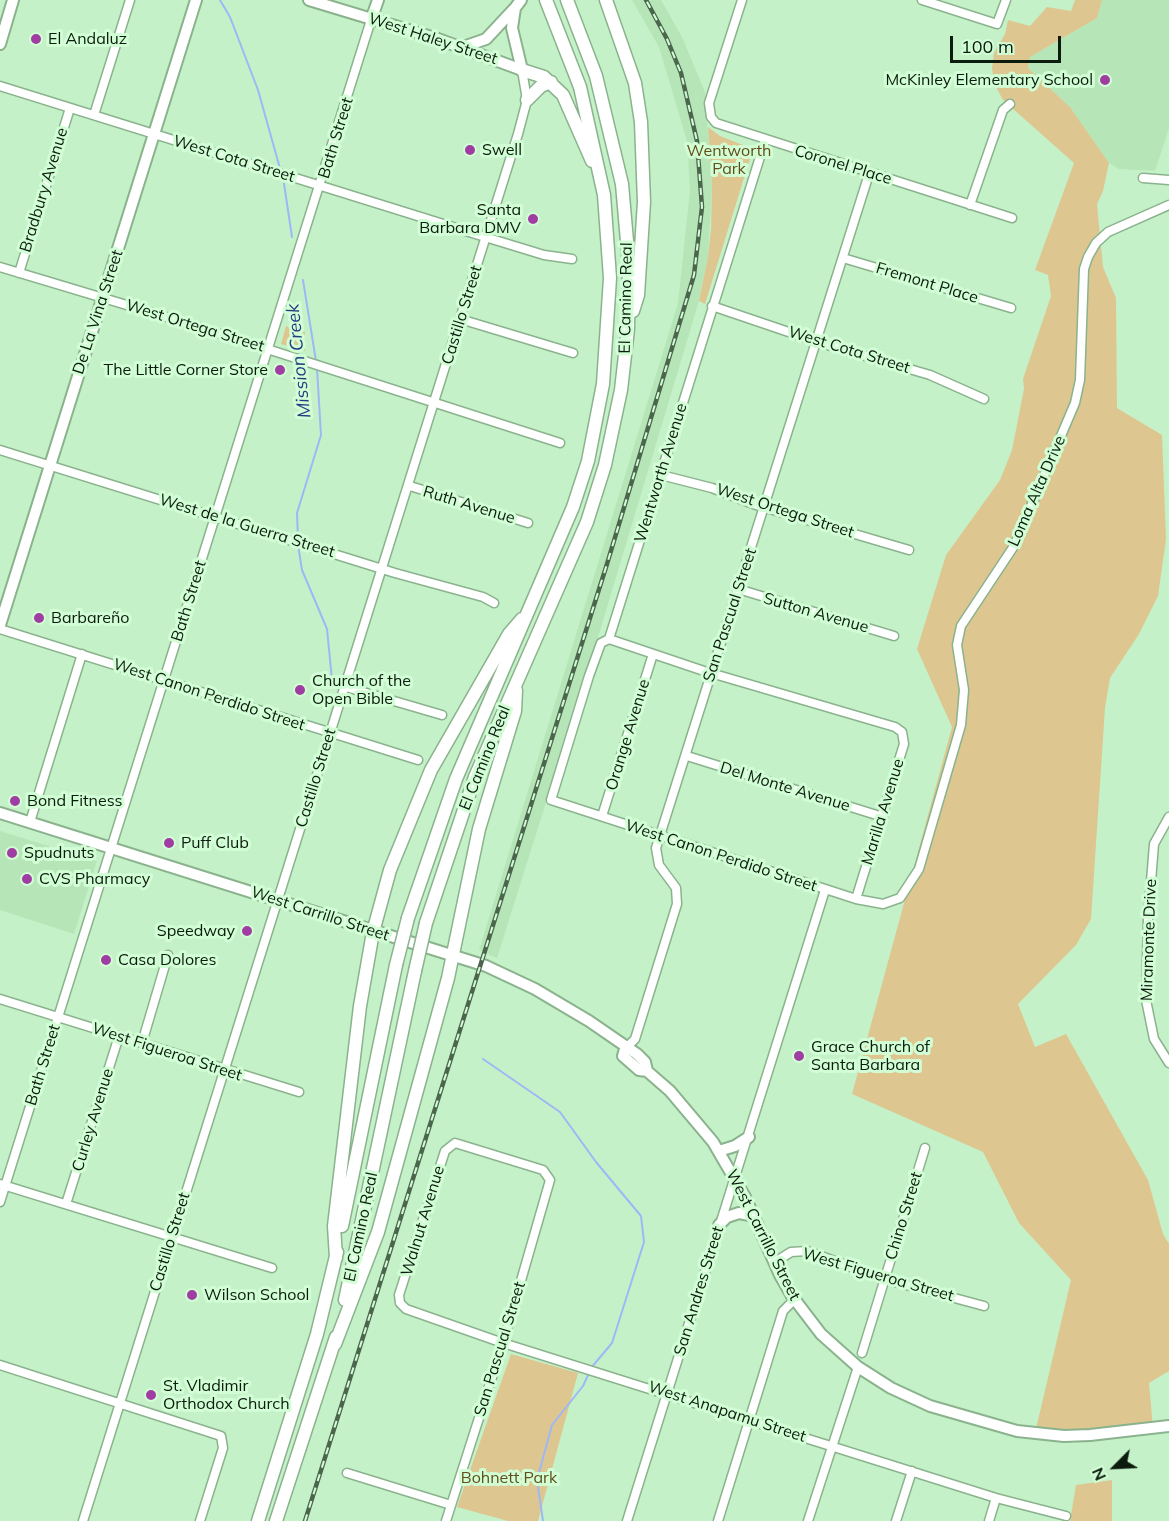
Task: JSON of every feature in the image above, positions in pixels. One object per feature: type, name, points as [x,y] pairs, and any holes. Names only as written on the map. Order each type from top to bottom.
[{"type":"highway","name":"El Camino Real","points":[[276,1521],[335,1344],[426,923],[474,777],[582,535],[597,494],[618,412],[628,329],[629,264],[621,184],[596,76],[567,0]]},
{"type":"highway","points":[[606,0],[635,82],[644,162],[638,295],[628,329]]},
{"type":"highway","name":"El Camino Real","points":[[258,1521],[317,1334],[336,1258],[396,965],[408,918],[456,779],[573,507],[588,462],[597,419],[608,331],[610,278],[604,195],[585,104],[548,3]]},
{"type":"highway","points":[[522,70],[550,82],[564,95],[572,110],[604,195]]},
{"type":"highway","points":[[527,100],[541,86],[550,82]]},
{"type":"highway","points":[[336,1258],[334,1226],[357,1033],[373,932],[393,860],[426,780],[509,634],[530,608]]},
{"type":"highway","points":[[335,1344],[378,1232],[454,955],[478,829],[515,711],[516,683]]},
{"type":"main road","points":[[0,44],[13,0]]},
{"type":"main road","name":"De La Vina Street","points":[[0,625],[196,0]]},
{"type":"main road","name":"West Haley Street","points":[[309,0],[463,47],[522,70]]},
{"type":"main road","name":"Bath Street","points":[[371,20],[378,0]]},
{"type":"main road","points":[[463,47],[486,39],[518,4]]},
{"type":"main road","name":"Castillo Street","points":[[518,4],[512,28],[522,70]]},
{"type":"main road","name":"West Carrillo Street","points":[[0,813],[373,932],[454,955],[535,989],[589,1021],[625,1048],[623,1056],[639,1070],[647,1071],[689,1112],[719,1151],[755,1216],[794,1300],[821,1334],[858,1367],[891,1388],[930,1406],[1017,1431],[1081,1435],[1169,1426]]},
{"type":"main road","points":[[719,1151],[735,1146],[748,1137]]},
{"type":"main road","points":[[719,1225],[727,1218],[739,1213],[755,1216]]},
{"type":"street","points":[[94,115],[130,0]]},
{"type":"street","name":"Coronel Place","points":[[742,0],[709,107],[713,121],[765,141],[1012,218]]},
{"type":"street","points":[[922,0],[997,24],[1006,0]]},
{"type":"street","name":"Bath Street","points":[[0,1202],[3,1185],[321,186],[371,20]]},
{"type":"street","name":"Castillo Street","points":[[82,1521],[435,404],[527,100],[522,70]]},
{"type":"street","name":"West Cota Street","points":[[0,86],[544,255],[572,259]]},
{"type":"street","points":[[970,205],[1003,110],[1010,104]]},
{"type":"street","name":"Bradbury Avenue","points":[[19,273],[70,108]]},
{"type":"street","name":"Wentworth Avenue","points":[[551,800],[589,676],[601,643],[609,639],[765,141]]},
{"type":"street","name":"San Pascual Street","points":[[625,1048],[635,1039],[677,904],[675,884],[661,868],[656,857],[660,837],[869,174]]},
{"type":"street","points":[[1143,178],[1169,180]]},
{"type":"street","name":"Loma Alta Drive","points":[[892,903],[900,898],[919,869],[961,725],[964,690],[957,645],[961,627],[1014,546],[1075,403],[1080,380],[1083,279],[1088,257],[1096,243],[1108,232],[1169,205]]},
{"type":"street","name":"Fremont Place","points":[[843,258],[1011,308]]},
{"type":"street","name":"West Ortega Street","points":[[0,267],[268,348],[435,404],[560,442]]},
{"type":"street","name":"West Cota Street","points":[[712,306],[930,375],[984,399]]},
{"type":"street","points":[[460,319],[573,353]]},
{"type":"street","name":"West de la Guerra Street","points":[[0,450],[483,597],[494,603]]},
{"type":"street","name":"West Ortega Street","points":[[661,475],[712,488],[764,507],[909,550]]},
{"type":"street","name":"Ruth Avenue","points":[[410,486],[528,523]]},
{"type":"street","name":"Sutton Avenue","points":[[738,590],[894,636]]},
{"type":"street","name":"West Canon Perdido Street","points":[[0,629],[418,760]]},
{"type":"street","points":[[609,639],[711,672]]},
{"type":"street","points":[[30,822],[82,654]]},
{"type":"street","name":"Orange Avenue","points":[[603,816],[653,654]]},
{"type":"street","name":"Marilla Avenue","points":[[711,672],[895,727],[904,736],[904,744],[883,817],[856,899]]},
{"type":"street","points":[[346,687],[442,715]]},
{"type":"street","name":"Del Monte Avenue","points":[[687,756],[883,817]]},
{"type":"street","name":"West Canon Perdido Street","points":[[551,800],[825,890],[856,899],[892,903]]},
{"type":"street","name":"Miramonte Drive","points":[[1169,817],[1154,844],[1149,902],[1146,1000],[1152,1032],[1169,1063]]},
{"type":"street","name":"San Andres Street","points":[[627,1521],[825,890]]},
{"type":"street","points":[[142,1043],[168,955]]},
{"type":"street","name":"West Figueroa Street","points":[[0,999],[224,1071],[299,1092]]},
{"type":"street","name":"Curley Avenue","points":[[66,1204],[118,1036]]},
{"type":"street","name":"Walnut Avenue","points":[[399,1295],[447,1147],[455,1143],[543,1170],[549,1176]]},
{"type":"street","name":"Chino Street","points":[[862,1353],[925,1149]]},
{"type":"street","name":"San Pascual Street","points":[[446,1521],[503,1343],[549,1176]]},
{"type":"street","points":[[3,1185],[272,1268]]},
{"type":"street","name":"West Figueroa Street","points":[[775,1262],[791,1252],[803,1251],[885,1279],[984,1306]]},
{"type":"street","name":"West Anapamu Street","points":[[399,1295],[400,1303],[406,1309],[503,1343],[576,1364],[996,1498],[1066,1516]]},
{"type":"street","points":[[718,1521],[783,1311],[794,1300]]},
{"type":"street","points":[[0,1365],[216,1433],[223,1439],[223,1448],[200,1521]]},
{"type":"street","points":[[808,1521],[858,1367]]},
{"type":"street","points":[[896,1521],[912,1471]]},
{"type":"street","points":[[347,1473],[451,1505]]},
{"type":"street","points":[[989,1521],[996,1498]]},
{"type":"shaded area","points":[[632,0],[661,0],[682,37],[705,92],[712,187],[708,257],[699,301],[596,644],[497,958],[479,950],[678,303],[690,190],[687,141],[659,47]]},
{"type":"shaded area","name":"McKinley Elementary School","points":[[1102,0],[1169,0],[1169,128],[1155,171],[1119,169],[1109,163],[1070,107],[1028,68],[1030,57],[1097,18]]},
{"type":"shaded area","points":[[0,831],[97,861],[74,934],[0,910]]},
{"type":"green space","points":[[1075,0],[1102,0],[1097,18],[1030,57],[1028,68],[1070,107],[1109,163],[1103,191],[1097,204],[1103,267],[1116,298],[1117,408],[1162,435],[1166,539],[1158,596],[1139,634],[1110,678],[1105,708],[1091,919],[1076,945],[1018,1004],[1035,1047],[1066,1034],[1148,1180],[1163,1234],[1169,1244],[1169,1371],[1149,1383],[1153,1428],[1035,1433],[1071,1280],[1019,1223],[983,1152],[852,1094],[952,727],[917,649],[946,555],[1000,480],[1012,450],[1024,389],[1023,379],[1051,296],[1048,275],[1035,270],[1074,163],[1003,100],[995,85],[992,69],[994,53],[1005,34],[1008,20],[1030,26],[1047,7],[1071,11]]},
{"type":"green space","name":"Wentworth Park","points":[[708,127],[720,136],[753,149],[705,304],[699,301],[711,229],[712,187]]},
{"type":"green space","points":[[286,326],[305,332],[305,351],[281,344]]},
{"type":"green space","name":"Bohnett Park","points":[[511,1354],[578,1373],[538,1521],[508,1521],[457,1507]]},
{"type":"green space","points":[[1112,1480],[1112,1521],[1070,1521],[1076,1485]]},
{"type":"waterway","name":"Mission Creek","points":[[220,0],[230,17],[258,90],[281,172]]},
{"type":"waterway","name":"Mission Creek","points":[[283,177],[292,237]]},
{"type":"waterway","name":"Mission Creek","points":[[303,280],[316,361]]},
{"type":"waterway","name":"Mission Creek","points":[[298,540],[297,513],[321,435],[317,369]]},
{"type":"waterway","name":"Mission Creek","points":[[298,545],[302,570],[327,629],[332,680]]},
{"type":"waterway","points":[[483,1059],[560,1112],[596,1162],[641,1216],[644,1242],[612,1343],[591,1368]]},
{"type":"waterway","points":[[543,1521],[537,1480],[552,1425],[583,1386],[589,1373]]},
{"type":"railway","points":[[305,1521],[607,564],[694,275],[702,207],[697,141],[681,73],[667,39],[646,0]]},
{"type":"place","name":"El Andaluz","points":[[36,39]]},
{"type":"place","name":"McKinley Elementary School","points":[[1105,80]]},
{"type":"place","name":"Swell","points":[[470,150]]},
{"type":"place","name":"Santa Barbara DMV","points":[[533,219]]},
{"type":"place","name":"The Little Corner Store","points":[[280,370]]},
{"type":"place","name":"Barbareño","points":[[39,618]]},
{"type":"place","name":"Church of the Open Bible","points":[[300,690]]},
{"type":"place","name":"Bond Fitness","points":[[15,801]]},
{"type":"place","name":"Puff Club","points":[[169,843]]},
{"type":"place","name":"Spudnuts","points":[[12,853]]},
{"type":"place","name":"CVS Pharmacy","points":[[27,879]]},
{"type":"place","name":"Speedway","points":[[247,931]]},
{"type":"place","name":"Casa Dolores","points":[[106,960]]},
{"type":"place","name":"Grace Church of Santa Barbara","points":[[799,1056]]},
{"type":"place","name":"Wilson School","points":[[192,1295]]},
{"type":"place","name":"St. Vladimir Orthodox Church","points":[[151,1395]]}]
